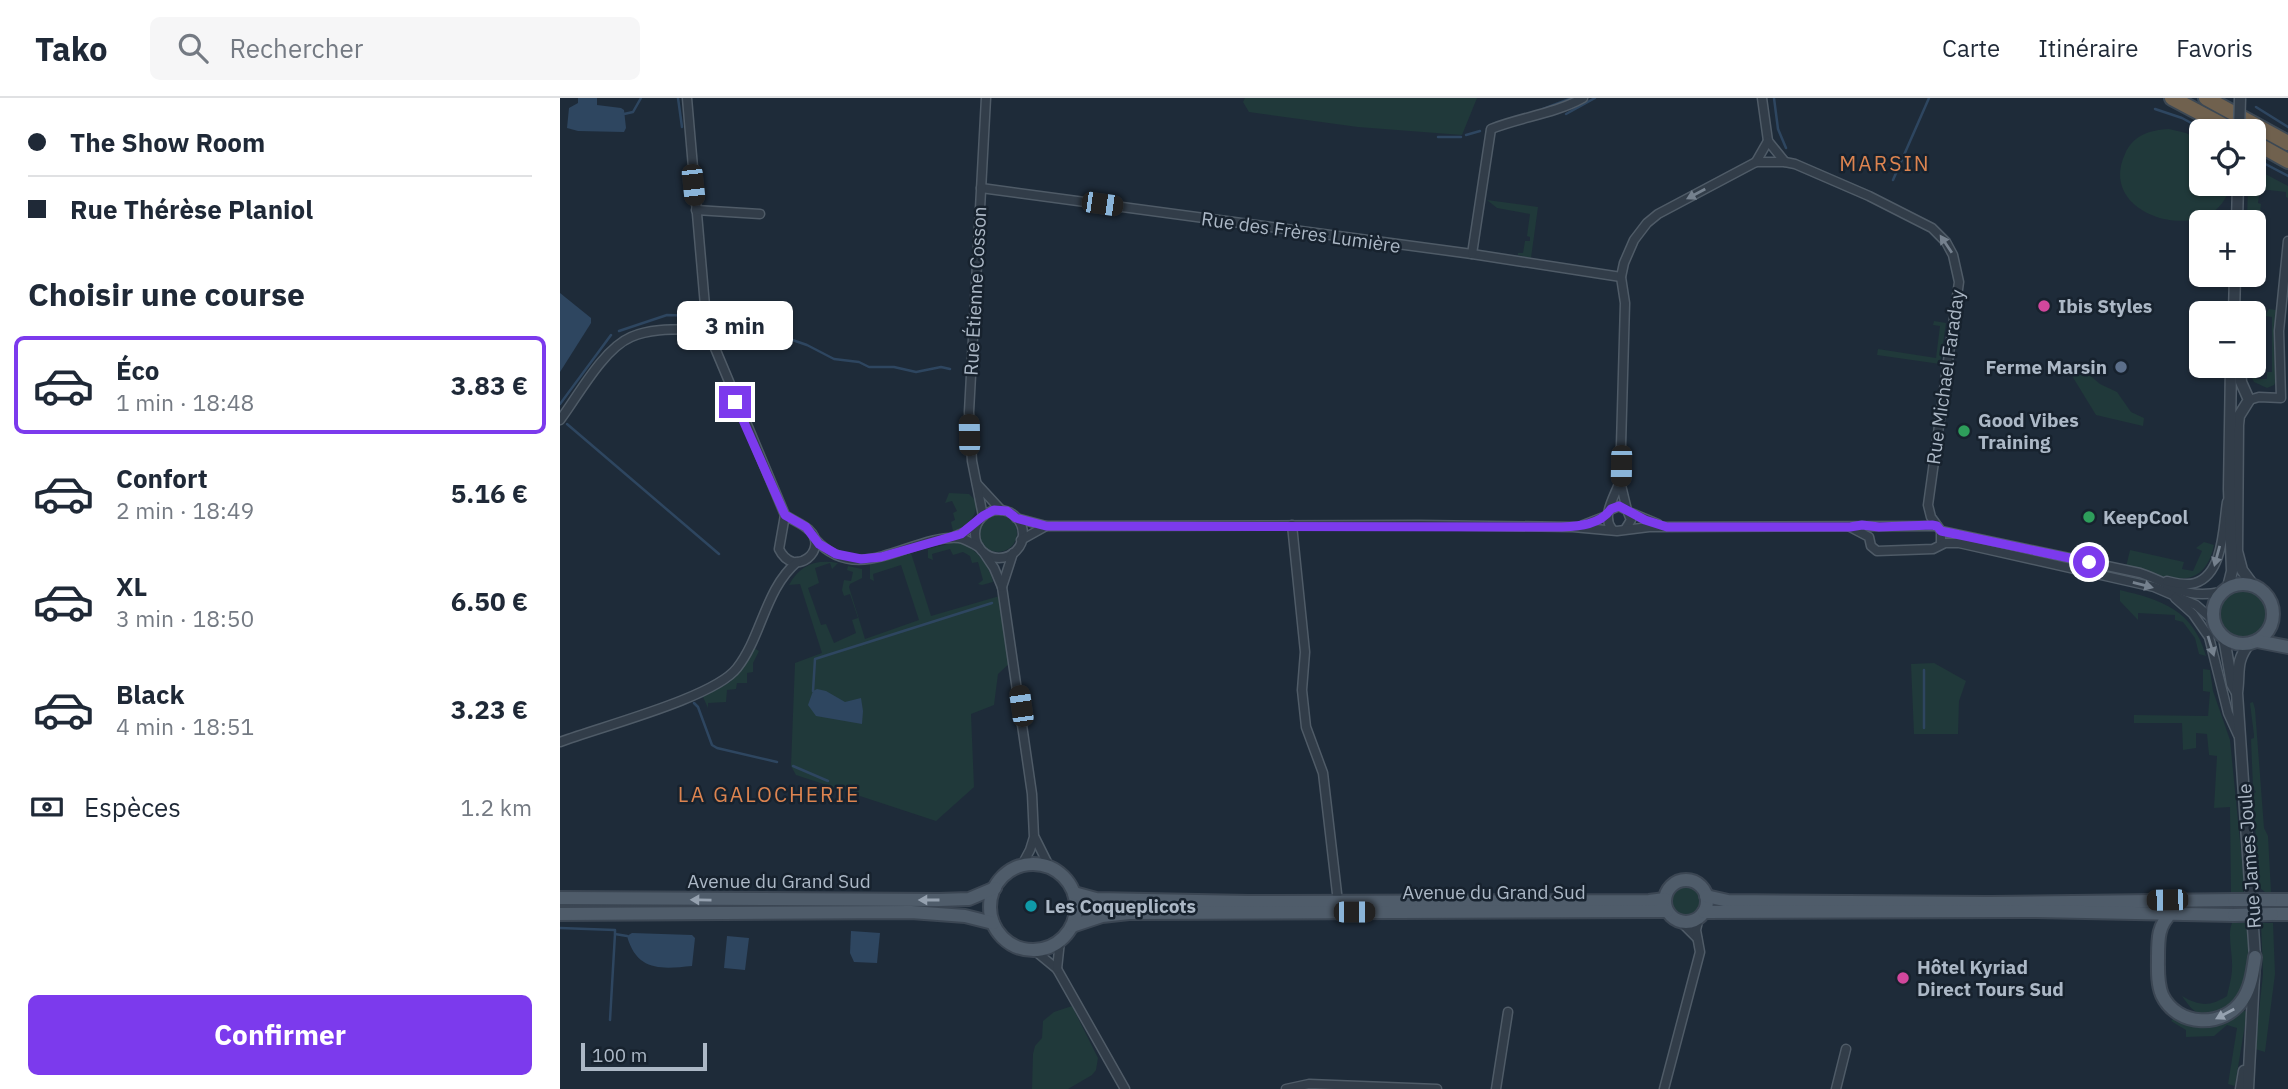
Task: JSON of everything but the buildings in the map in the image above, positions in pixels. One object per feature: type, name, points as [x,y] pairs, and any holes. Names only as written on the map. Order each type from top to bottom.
[{"type":"highway","points":[[2172,98],[2213,119]]},
{"type":"highway","points":[[2206,98],[2288,143]]},
{"type":"highway","points":[[2266,149],[2288,161]]},
{"type":"main road","points":[[2245,583],[2265,592],[2270,598],[2273,620],[2288,647],[2253,642],[2241,644],[2224,638],[2213,620],[2213,610],[2224,590],[2245,583]]},
{"type":"main road","points":[[2253,642],[2270,628],[2273,620]]},
{"type":"main road","points":[[1036,863],[1049,866],[1065,877],[1074,893],[1076,910],[1072,926],[1060,941],[1048,947],[1034,950],[1021,948],[1000,934],[993,922],[990,905],[995,888],[1006,873],[1022,865],[1036,863]]},
{"type":"main road","points":[[1701,915],[1706,896],[1700,885],[1695,881],[1684,880],[1673,884],[1666,905],[1681,922],[1693,921],[1701,915],[2172,912],[2288,914]]},
{"type":"main road","name":"Avenue du Grand Sud","points":[[560,898],[962,900],[995,888]]},
{"type":"main road","name":"Avenue du Grand Sud","points":[[1074,893],[1125,900],[1649,901],[1666,905]]},
{"type":"main road","points":[[1706,896],[1728,901],[2288,900]]},
{"type":"main road","name":"Avenue du Grand Sud","points":[[1072,926],[1102,916],[1160,913],[1666,905]]},
{"type":"main road","name":"Avenue du Grand Sud","points":[[560,914],[911,912],[958,915],[993,922]]},
{"type":"main road","points":[[2172,912],[2160,929],[2158,978],[2163,996],[2179,1014],[2203,1021],[2230,1013],[2245,997],[2255,957]]},
{"type":"street","points":[[687,98],[707,329],[785,515],[778,542],[781,555],[780,581]]},
{"type":"street","name":"Rue Étienne Cosson","points":[[981,519],[969,435],[969,383],[986,98]]},
{"type":"street","points":[[1472,254],[1491,129],[1538,116],[1583,98]]},
{"type":"street","points":[[1762,98],[1768,141],[1785,162]]},
{"type":"street","points":[[2237,119],[2240,98]]},
{"type":"street","points":[[1756,162],[1768,141]]},
{"type":"street","name":"Rue Michael Faraday","points":[[1628,511],[1620,481],[1625,303],[1621,277],[1634,240],[1653,217],[1756,162],[1785,162],[1869,195],[1920,220],[1941,236],[1955,259],[1958,294],[1928,505],[1929,512],[1939,528],[1941,544]]},
{"type":"street","name":"Rue des Frères Lumière","points":[[981,188],[1472,254],[1621,277]]},
{"type":"street","points":[[696,210],[760,214]]},
{"type":"street","points":[[2231,399],[2237,410],[2246,400],[2259,397],[2281,398],[2279,331],[2288,241]]},
{"type":"street","points":[[560,420],[605,358],[623,342],[634,336],[659,330],[707,329]]},
{"type":"street","points":[[2163,580],[2172,587],[2193,595],[2224,590],[2232,574],[2228,489],[2231,378]]},
{"type":"street","points":[[2240,378],[2246,400],[2238,425],[2238,551],[2242,570],[2253,585]]},
{"type":"street","points":[[2231,399],[2236,391],[2246,400]]},
{"type":"street","name":"Rue Michael Faraday","points":[[1607,514],[1620,481]]},
{"type":"street","points":[[977,484],[1001,510],[1016,518],[1046,526],[1573,527],[1617,531],[1626,528],[1667,527],[1870,525],[1939,528],[2185,584],[2205,578],[2213,569],[2220,545],[2228,489]]},
{"type":"street","points":[[1573,527],[1607,514],[1615,507],[1667,527]]},
{"type":"street","points":[[781,555],[797,562],[822,554],[871,560],[947,539],[965,532],[988,513],[1001,510]]},
{"type":"street","points":[[1626,528],[1631,520],[1628,511]]},
{"type":"street","points":[[1607,514],[1606,521],[1612,529]]},
{"type":"street","points":[[785,515],[811,531],[824,548],[836,554]]},
{"type":"street","points":[[1016,518],[1021,525],[1021,540]]},
{"type":"street","points":[[981,519],[975,534],[1002,587],[1028,760],[1034,837],[1049,866]]},
{"type":"street","points":[[783,531],[788,527],[800,525]]},
{"type":"street","points":[[1292,525],[1305,652],[1302,690],[1306,727],[1323,773],[1338,902]]},
{"type":"street","points":[[1002,587],[1013,553],[1021,540],[1046,526]]},
{"type":"street","points":[[1850,527],[1869,537]]},
{"type":"street","points":[[1879,527],[1871,532],[1869,537],[1873,550],[1881,552],[1933,549],[1941,544],[1959,543],[2143,584],[2196,605],[2213,620]]},
{"type":"street","points":[[808,559],[815,549],[815,539]]},
{"type":"street","points":[[947,539],[962,539],[998,558],[1013,553]]},
{"type":"street","points":[[560,742],[675,702],[731,675],[743,660],[780,581],[797,562]]},
{"type":"street","points":[[2170,594],[2193,614],[2209,637],[2228,713],[2242,743]]},
{"type":"street","name":"Rue James Joule","points":[[2224,638],[2232,684],[2237,693]]},
{"type":"street","name":"Rue James Joule","points":[[2248,1089],[2255,957],[2237,665],[2240,656],[2253,642]]},
{"type":"street","points":[[1022,865],[1034,837]]},
{"type":"street","points":[[1664,1089],[1700,952],[1697,938],[1701,915]]},
{"type":"street","points":[[1681,922],[1697,938]]},
{"type":"street","points":[[1057,969],[1060,941]]},
{"type":"street","points":[[1034,950],[1057,969],[1125,1089]]},
{"type":"street","points":[[1496,1089],[1507,1012]]},
{"type":"street","name":"Rue James Joule","points":[[2241,1089],[2253,1018]]},
{"type":"street","points":[[1836,1089],[1846,1049]]},
{"type":"street","points":[[1291,1088],[1309,1084],[1437,1089]]},
{"type":"green space","points":[[1245,98],[1477,98],[1462,135],[1358,127],[1249,112],[1243,102]]},
{"type":"green space","points":[[2169,129],[2189,135],[2189,196],[2225,196],[2221,204],[2213,210],[2189,210],[2189,220],[2184,221],[2162,218],[2142,210],[2127,196],[2120,177],[2125,154],[2137,138]]},
{"type":"green space","points":[[2266,174],[2288,186],[2288,198],[2286,192],[2266,190]]},
{"type":"green space","points":[[2248,196],[2259,196],[2260,210],[2247,210]]},
{"type":"green space","points":[[1487,200],[1538,207],[1531,258],[1518,255],[1523,253],[1525,241],[1530,241],[1527,236],[1530,214],[1497,208]]},
{"type":"green space","points":[[2269,309],[2276,310],[2277,379],[2274,385],[2267,388],[2254,382],[2252,378],[2267,379],[2267,372],[2272,372],[2272,317],[2266,314]]},
{"type":"green space","points":[[1934,321],[1946,323],[1940,364],[1877,355],[1878,349],[1936,358],[1940,326],[1933,325]]},
{"type":"green space","points":[[2066,366],[2081,368],[2100,384],[2117,392],[2131,412],[2144,418],[2143,426],[2096,415]]},
{"type":"green space","points":[[949,493],[969,494],[977,502],[970,521],[953,531],[951,522],[955,520],[953,513],[957,511],[952,501],[945,503]]},
{"type":"green space","points":[[998,514],[1011,520],[1017,533],[1011,546],[998,552],[985,546],[979,533],[985,520]]},
{"type":"green space","points":[[963,542],[978,555],[989,570],[993,582],[978,584],[983,580],[978,562],[972,563],[970,556],[963,552],[953,555],[950,549],[932,554],[933,560],[928,558],[928,549]]},
{"type":"green space","points":[[2204,542],[2214,545],[2209,561],[2201,572],[2191,577],[2167,577],[2126,567],[2130,550],[2184,562],[2182,569],[2193,571],[2202,551],[2196,548]]},
{"type":"green space","points":[[911,553],[931,616],[1003,595],[1014,659],[998,674],[994,705],[971,714],[974,787],[936,821],[796,775],[791,766],[795,663],[822,653],[800,584],[789,585],[798,573],[809,565],[823,562],[838,563],[832,569],[830,563],[815,568],[819,583],[808,588],[821,625],[826,624],[834,643],[856,633],[852,620],[858,618],[850,594],[844,596],[842,590],[844,580],[851,581],[853,572],[847,570],[848,566],[862,569],[862,578],[849,587],[865,639],[919,620],[901,565],[873,574],[874,581],[870,579],[870,564]]},
{"type":"green space","points":[[2243,589],[2252,590],[2260,596],[2266,604],[2266,622],[2260,630],[2252,636],[2243,637],[2234,636],[2226,630],[2220,622],[2219,613],[2220,604],[2226,596],[2234,590]]},
{"type":"green space","points":[[2120,590],[2174,609],[2193,628],[2206,656],[2199,654],[2195,638],[2183,622],[2175,620],[2175,615],[2138,613],[2138,620],[2120,601]]},
{"type":"green space","points":[[754,648],[759,651],[753,663],[753,672],[747,673],[747,683],[737,683],[736,689],[727,690],[726,702],[708,703],[708,708],[703,697],[730,682],[747,662]]},
{"type":"green space","points":[[1934,663],[1966,681],[1959,701],[1958,734],[1914,734],[1911,664]]},
{"type":"green space","points":[[2203,669],[2210,670],[2213,691],[2230,740],[2245,892],[2231,892],[2230,807],[2214,808],[2217,756],[2209,755],[2207,734],[2196,733],[2196,748],[2183,750],[2182,723],[2134,723],[2134,715],[2208,716],[2210,692],[2203,691]]},
{"type":"green space","points":[[2253,702],[2264,828],[2268,836],[2271,892],[2265,892],[2259,887],[2253,794],[2256,792],[2253,788],[2251,739],[2254,735],[2250,703]]},
{"type":"green space","points":[[1685,885],[1696,889],[1700,900],[1696,911],[1685,915],[1674,911],[1670,900],[1674,889]]},
{"type":"green space","points":[[2232,923],[2250,923],[2245,989],[2238,1001],[2221,1014],[2201,1015],[2192,1009],[2182,996],[2204,1004],[2227,996],[2232,971]]},
{"type":"green space","points":[[2261,923],[2273,923],[2275,974],[2265,1052],[2255,1049],[2263,974]]},
{"type":"green space","points":[[1072,1006],[1098,1058],[1096,1070],[1068,1089],[1032,1089],[1033,1054],[1035,1046],[1042,1038],[1043,1021],[1054,1012]]},
{"type":"green space","points":[[2241,1009],[2247,1012],[2235,1086],[2228,1084],[2237,1028],[2227,1025],[2214,1036],[2186,1037],[2186,1030],[2171,1021],[2176,1016],[2191,1022]]},
{"type":"water","points":[[578,98],[597,98],[597,105],[624,110],[624,132],[578,131],[567,128],[569,108],[578,103]]},
{"type":"water","points":[[560,293],[591,318],[591,323],[560,372]]},
{"type":"water","points":[[817,689],[845,702],[861,698],[862,724],[816,716],[808,705],[813,691]]},
{"type":"water","points":[[851,931],[880,933],[877,963],[854,962],[850,953]]},
{"type":"water","points":[[632,933],[692,935],[695,938],[692,966],[671,968],[652,966],[644,962],[631,948],[627,936]]},
{"type":"water","points":[[727,936],[749,938],[745,970],[724,968]]},
{"type":"waterway","points":[[624,114],[633,112],[641,98]]},
{"type":"waterway","points":[[678,98],[682,127]]},
{"type":"waterway","points":[[1543,109],[1572,98]]},
{"type":"waterway","points":[[1566,114],[1595,98]]},
{"type":"waterway","points":[[1774,98],[1778,129],[1786,148]]},
{"type":"waterway","points":[[1893,180],[1929,98]]},
{"type":"waterway","points":[[2256,107],[2288,127]]},
{"type":"waterway","points":[[2155,109],[2189,122]]},
{"type":"waterway","points":[[1466,135],[1480,131]]},
{"type":"waterway","points":[[1438,137],[1461,137]]},
{"type":"waterway","points":[[2266,164],[2288,176]]},
{"type":"waterway","points":[[619,331],[667,315],[698,316]]},
{"type":"waterway","points":[[718,320],[775,334],[807,345],[834,359],[859,362],[869,367],[894,367],[916,372],[941,367],[950,369]]},
{"type":"waterway","points":[[560,404],[611,335]]},
{"type":"waterway","points":[[567,424],[719,554]]},
{"type":"waterway","points":[[813,691],[815,659],[992,603]]},
{"type":"waterway","points":[[1924,670],[1924,728]]},
{"type":"waterway","points":[[694,703],[698,707],[712,745],[777,762]]},
{"type":"waterway","points":[[793,766],[828,781]]},
{"type":"waterway","points":[[560,928],[615,930],[615,934],[627,936]]},
{"type":"waterway","points":[[610,1020],[615,934]]},
{"type":"place","name":"Ibis Styles","points":[[2044,306]]},
{"type":"place","name":"Ferme Marsin","points":[[2121,367]]},
{"type":"place","name":"Good Vibes Training","points":[[1964,431]]},
{"type":"place","name":"KeepCool","points":[[2089,517]]},
{"type":"place","name":"Les Coqueplicots","points":[[1031,906]]},
{"type":"place","name":"Hôtel Kyriad Direct Tours Sud","points":[[1903,978]]},
{"type":"district","name":"MARSIN","points":[[1885,164]]},
{"type":"district","name":"LA GALOCHERIE","points":[[769,795]]},
{"type":"route","points":[[735,402],[785,515],[811,531],[819,544],[828,551],[861,559],[871,560],[955,537],[994,510],[1007,511],[1016,518],[1046,526],[1573,527],[1593,522],[1619,506],[1645,520],[1667,527],[1932,525],[1941,531],[2034,553],[2089,562]]}]
